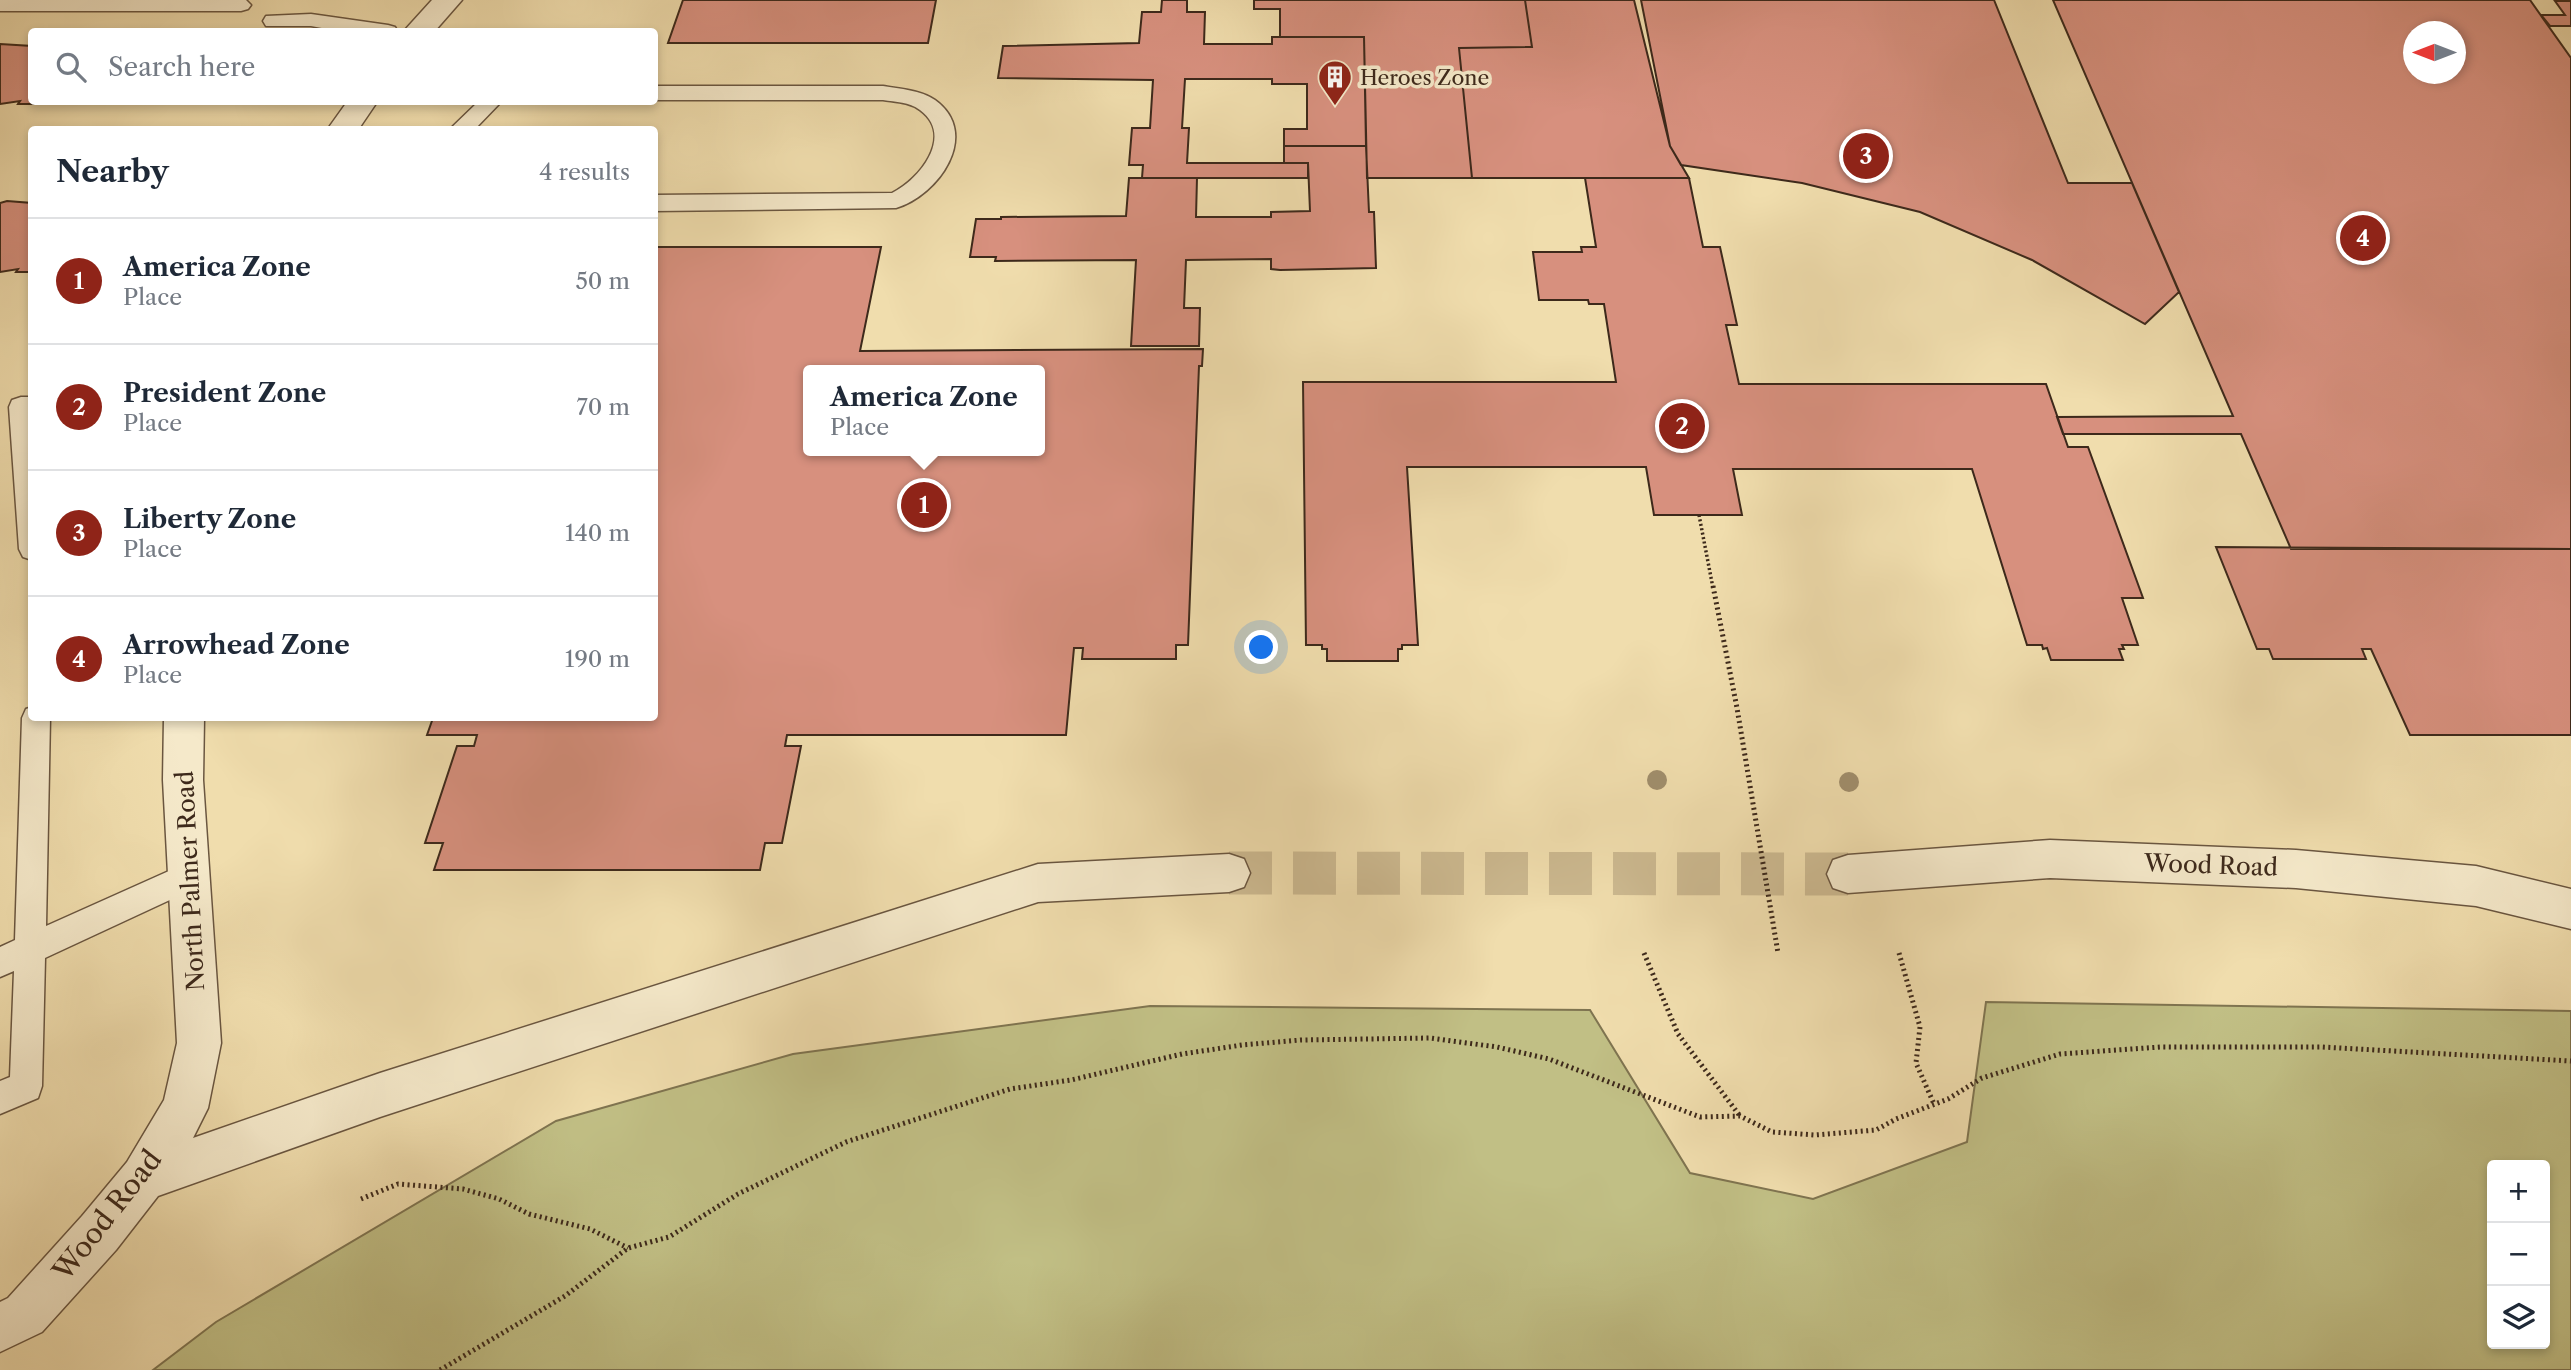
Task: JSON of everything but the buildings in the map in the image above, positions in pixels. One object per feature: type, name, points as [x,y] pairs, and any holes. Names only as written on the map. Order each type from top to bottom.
[{"type":"street","points":[[421,28],[448,0]]},
{"type":"street","points":[[345,126],[360,105]]},
{"type":"street","name":"North Palmer Road","points":[[184,721],[183,780],[199,1044]]},
{"type":"street","name":"Wood Road","points":[[1848,874],[2050,859],[2296,869],[2476,886],[2571,909]]},
{"type":"street","points":[[143,1178],[380,1095],[1038,883],[1229,873]]},
{"type":"street","name":"Wood Road","points":[[0,1328],[25,1315],[99,1233],[143,1178],[185,1108],[199,1044]]},
{"type":"lane","points":[[0,5],[243,3],[282,26],[312,20],[363,28]]},
{"type":"lane","points":[[658,93],[883,93],[916,98],[935,111],[944,131],[945,149],[934,170],[919,187],[896,200],[658,203]]},
{"type":"lane","points":[[464,126],[487,105]]},
{"type":"lane","points":[[18,410],[28,509]]},
{"type":"lane","points":[[0,1098],[26,1086],[36,721]]},
{"type":"lane","points":[[0,962],[189,876]]},
{"type":"path","points":[[1699,515],[1737,708],[1778,953]]},
{"type":"path","points":[[1644,953],[1678,1034],[1740,1116],[1772,1132],[1815,1135],[1875,1130],[1948,1099],[1982,1078],[2060,1054],[2112,1049],[2322,1047],[2571,1061]]},
{"type":"path","points":[[1899,953],[1920,1027],[1916,1063],[1934,1104]]},
{"type":"path","points":[[440,1370],[565,1296],[628,1248],[669,1237],[738,1194],[846,1142],[1010,1089],[1071,1080],[1182,1054],[1301,1040],[1430,1038],[1497,1047],[1549,1059],[1700,1117],[1740,1116]]},
{"type":"path","points":[[361,1199],[397,1184],[463,1189],[499,1199],[529,1214],[590,1229],[628,1248]]},
{"type":"shaded area","points":[[1986,1002],[2571,1011],[2571,1370],[153,1370],[216,1322],[556,1121],[793,1054],[1150,1006],[1590,1010],[1690,1173],[1813,1199],[1967,1142]]},
{"type":"tunnel","points":[[1229,873],[1848,874]]},
{"type":"place","name":"Heroes Zone","points":[[1335,107]]},
{"type":"place","name":"Liberty Zone","points":[[1866,156]]},
{"type":"place","name":"Arrowhead Zone","points":[[2363,238]]},
{"type":"place","name":"President Zone","points":[[1682,426]]},
{"type":"place","name":"America Zone","points":[[924,505]]}]
